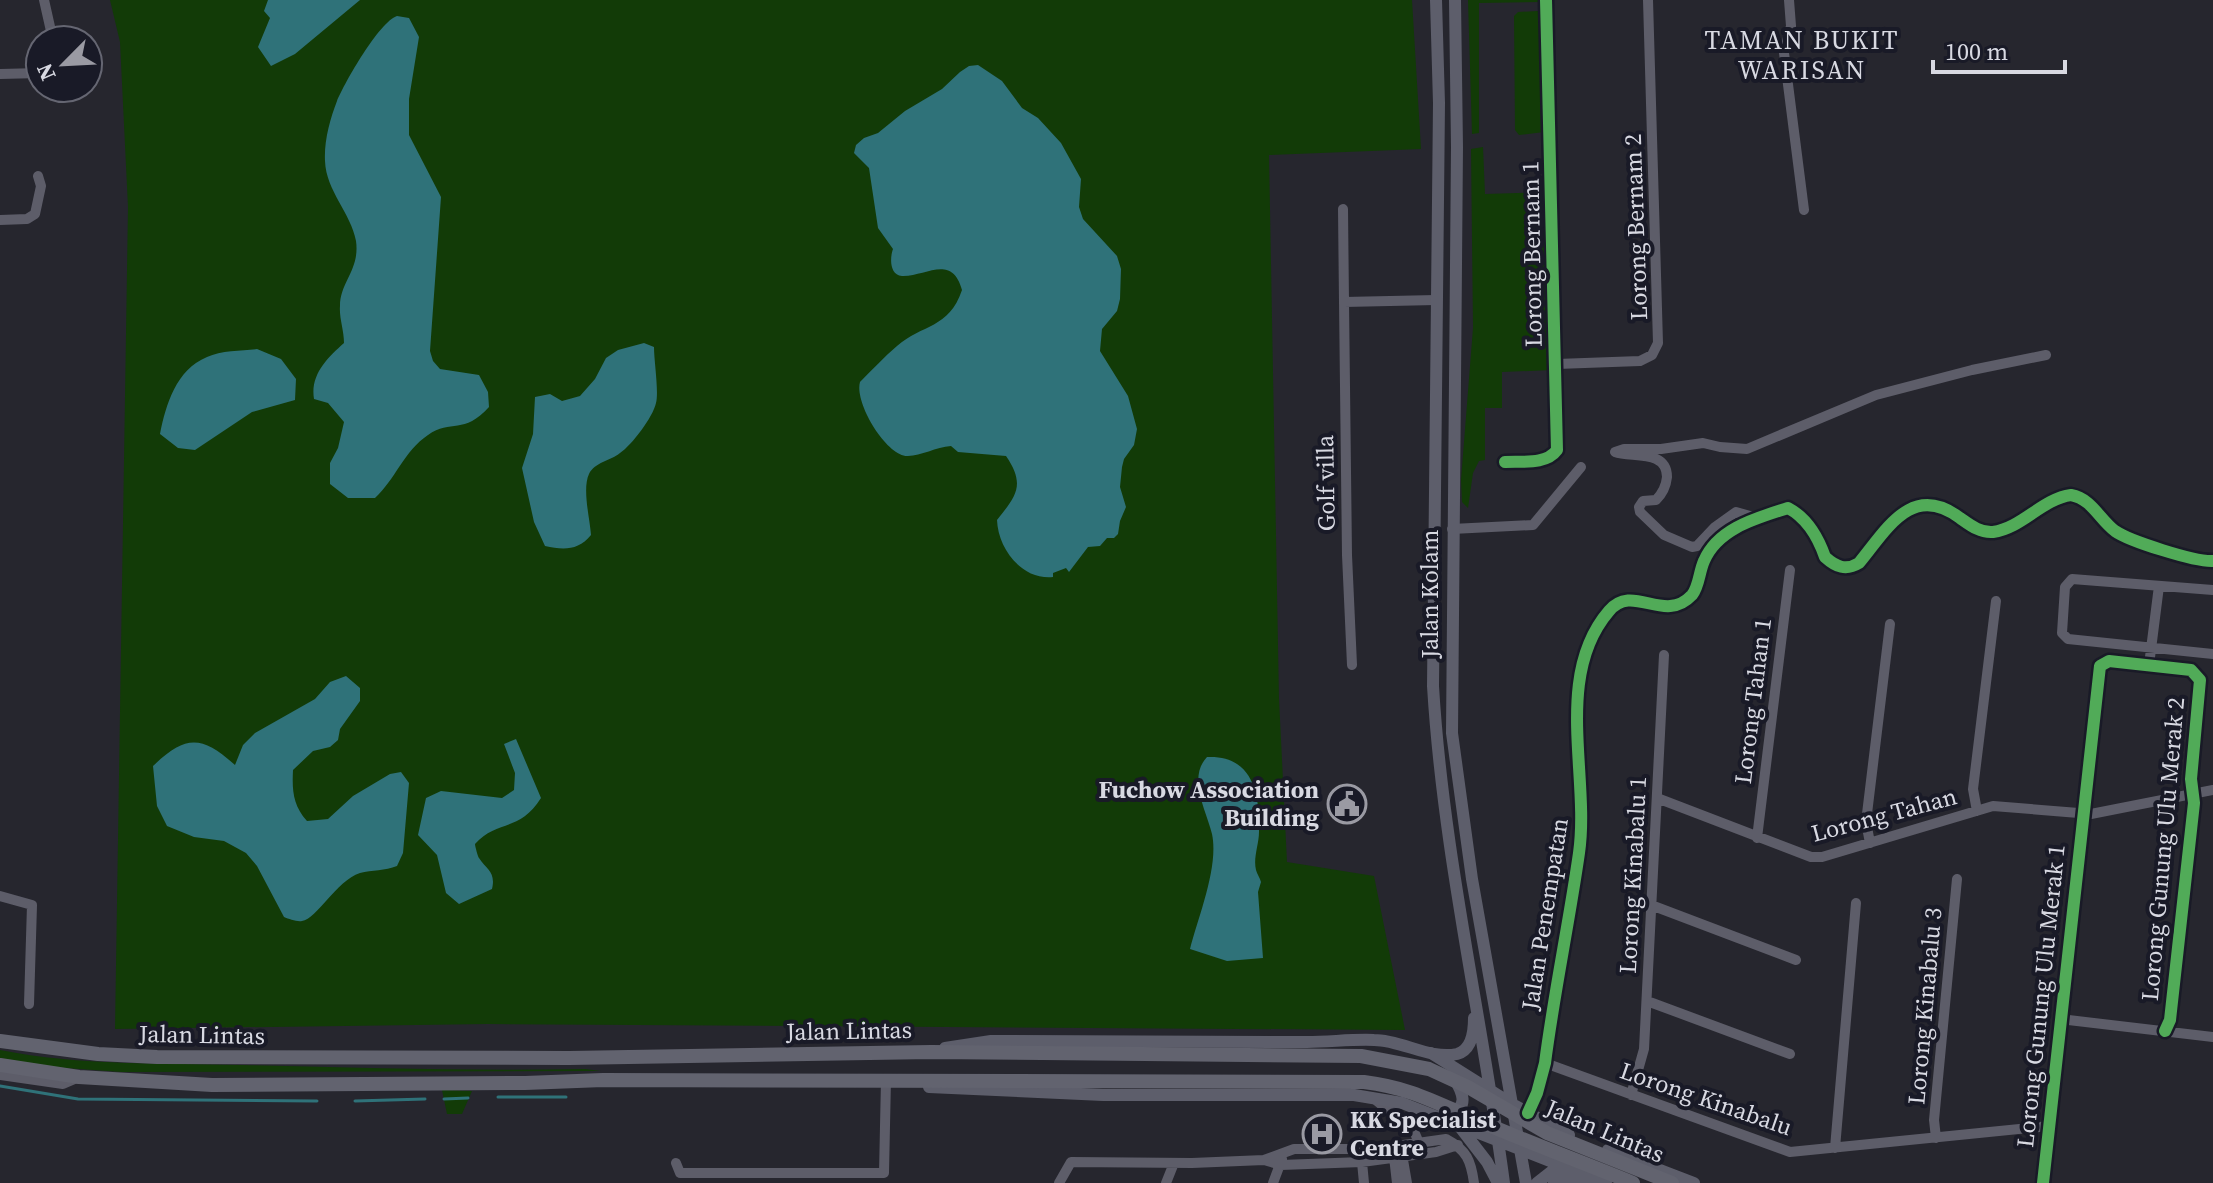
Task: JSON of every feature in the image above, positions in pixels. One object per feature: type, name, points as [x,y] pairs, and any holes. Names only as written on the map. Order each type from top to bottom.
[{"type":"highway","name":"Jalan Lintas","points":[[0,1041],[98,1054],[157,1057],[569,1058],[931,1052],[1361,1056],[1429,1069],[1468,1087],[1547,1133],[1672,1183]]},
{"type":"highway","points":[[569,1058],[603,1062],[608,1073],[603,1080]]},
{"type":"highway","name":"Jalan Lintas","points":[[0,1065],[79,1077],[212,1085],[603,1080],[1339,1080],[1386,1084],[1434,1099],[1476,1120],[1633,1183]]},
{"type":"main road","name":"Jalan Kolam","points":[[1436,0],[1439,103],[1435,723],[1455,882],[1491,1091],[1501,1183]]},
{"type":"main road","name":"Jalan Kolam","points":[[1455,0],[1452,733],[1472,879],[1526,1183]]},
{"type":"main road","points":[[1436,374],[1446,373],[1455,359]]},
{"type":"main road","points":[[931,1052],[991,1041],[1314,1042],[1377,1039],[1431,1053],[1462,1053],[1468,1047],[1474,1028],[1474,995]]},
{"type":"main road","points":[[1484,1048],[1490,1052],[1495,1046],[1497,1019]]},
{"type":"main road","name":"Jalan Lintas","points":[[1431,1053],[1561,1132],[1694,1183]]},
{"type":"main road","points":[[1419,1109],[1452,1114],[1463,1105],[1463,1095],[1444,1063]]},
{"type":"main road","name":"Jalan Lintas","points":[[888,1079],[918,1087],[1046,1093],[1354,1095],[1402,1103],[1606,1183]]},
{"type":"main road","points":[[1458,1125],[1501,1183]]},
{"type":"main road","points":[[1537,1183],[1551,1172],[1570,1169]]},
{"type":"main road","points":[[1554,1183],[1565,1179],[1587,1183]]},
{"type":"street","points":[[44,0],[49,24]]},
{"type":"street","name":"Lorong Bernam 1","points":[[1505,462],[1544,460],[1557,450],[1546,0]]},
{"type":"street","name":"Lorong Bernam 2","points":[[1557,364],[1640,361],[1652,355],[1658,343],[1648,0]]},
{"type":"street","points":[[1789,0],[1791,26],[1784,53],[1804,210]]},
{"type":"street","points":[[0,74],[24,73]]},
{"type":"street","points":[[0,220],[27,219],[35,214],[41,186],[38,176]]},
{"type":"street","name":"Golf villa","points":[[1343,209],[1347,555],[1352,665]]},
{"type":"street","points":[[1344,302],[1436,300]]},
{"type":"street","points":[[1757,518],[1736,512],[1728,515],[1697,546],[1692,547],[1664,535],[1640,512],[1639,507],[1641,502],[1661,496],[1667,473],[1663,464],[1654,458],[1615,452],[1703,443],[1747,449],[1876,395],[2046,355]]},
{"type":"street","points":[[1452,529],[1533,525],[1581,467]]},
{"type":"street","name":"Jalan Penempatan","points":[[1528,1113],[1545,1063],[1579,853],[1583,814],[1576,696],[1589,644],[1609,610],[1620,601],[1634,600],[1663,608],[1674,607],[1693,595],[1705,559],[1717,542],[1733,529],[1788,508],[1803,516],[1825,557],[1833,564],[1851,568],[1859,563],[1894,521],[1924,503],[1942,506],[1973,527],[1989,532],[2004,529],[2040,507],[2071,495],[2084,499],[2114,530],[2128,538],[2195,559],[2213,561]]},
{"type":"street","name":"Lorong Tahan 1","points":[[1757,838],[1790,570]]},
{"type":"street","points":[[2213,590],[2072,579],[2065,587],[2062,633],[2068,639],[2213,654]]},
{"type":"street","points":[[2149,665],[2159,586]]},
{"type":"street","points":[[1977,811],[1973,789],[1996,601]]},
{"type":"street","points":[[1870,843],[1866,822],[1890,624]]},
{"type":"street","name":"Lorong Kinabalu 1","points":[[1631,1095],[1644,1049],[1664,655]]},
{"type":"street","name":"Lorong Gunung Ulu Merak 2","points":[[2100,666],[2109,661],[2191,670],[2200,680],[2191,779],[2193,793],[2170,1020],[2165,1031]]},
{"type":"street","name":"Lorong Gunung Ulu Merak 1","points":[[2043,1183],[2100,666]]},
{"type":"street","name":"Lorong Tahan","points":[[1657,798],[1757,838],[1811,857],[1822,857],[2000,805],[2084,814],[2213,790]]},
{"type":"street","name":"Lorong Kinabalu 3","points":[[1936,1138],[1934,1120],[1957,879]]},
{"type":"street","points":[[0,896],[32,905],[29,1004]]},
{"type":"street","points":[[1835,1148],[1856,903]]},
{"type":"street","points":[[1651,905],[1796,960]]},
{"type":"street","points":[[1647,1001],[1790,1054]]},
{"type":"street","points":[[2060,1019],[2213,1037]]},
{"type":"street","name":"Lorong Kinabalu","points":[[1545,1063],[1790,1152],[2049,1126]]},
{"type":"street","points":[[0,1075],[63,1084],[79,1077]]},
{"type":"street","points":[[676,1163],[680,1173],[884,1173],[888,1079]]},
{"type":"street","points":[[1374,1098],[1411,1126],[1418,1143]]},
{"type":"street","points":[[1059,1183],[1071,1162],[1264,1160],[1281,1165],[1362,1162],[1398,1154],[1418,1143],[1446,1139],[1458,1145],[1471,1162],[1474,1183]]},
{"type":"street","points":[[1264,1160],[1282,1153],[1322,1148],[1398,1154],[1436,1152],[1458,1145]]},
{"type":"street","points":[[1273,1183],[1281,1165],[1282,1153]]},
{"type":"street","points":[[1397,1183],[1398,1154]]},
{"type":"street","points":[[1398,1154],[1407,1183]]},
{"type":"street","points":[[1362,1162],[1364,1183]]},
{"type":"street","points":[[1166,1183],[1174,1163]]},
{"type":"green space","points":[[110,0],[1412,0],[1421,149],[1269,155],[1279,699],[1287,862],[1374,876],[1405,1030],[488,1024],[115,1029],[128,207],[120,42]]},
{"type":"green space","points":[[1468,0],[1543,0],[1479,3],[1479,133],[1472,134]]},
{"type":"green space","points":[[1538,11],[1542,15],[1544,132],[1519,135],[1515,130],[1514,16],[1518,12]]},
{"type":"green space","points":[[1483,147],[1485,194],[1549,192],[1553,370],[1502,372],[1502,408],[1485,408],[1485,460],[1479,461],[1473,473],[1468,508],[1462,502],[1461,480],[1473,328],[1471,149]]},
{"type":"green space","points":[[0,1050],[61,1059],[121,1063],[601,1071],[122,1072],[51,1067],[0,1058]]},
{"type":"green space","points":[[442,1090],[472,1091],[462,1114],[447,1114]]},
{"type":"water","points":[[268,0],[360,0],[295,54],[271,66],[258,47],[270,18],[264,11]]},
{"type":"water","points":[[397,16],[409,18],[419,37],[409,99],[409,135],[441,197],[430,351],[440,369],[479,375],[488,392],[489,407],[472,421],[428,435],[406,457],[375,498],[348,498],[330,484],[330,463],[338,448],[344,422],[328,403],[314,399],[313,390],[321,368],[344,343],[341,298],[356,251],[353,231],[326,172],[325,146],[334,108],[347,81],[381,29]]},
{"type":"water","points":[[978,65],[1002,81],[1022,108],[1038,118],[1061,143],[1081,179],[1079,207],[1083,219],[1117,256],[1121,269],[1117,311],[1102,329],[1100,351],[1128,396],[1137,429],[1134,445],[1122,467],[1120,487],[1126,507],[1114,538],[1107,538],[1100,546],[1088,547],[1069,572],[1066,568],[1053,573],[1053,577],[1041,577],[1021,568],[1007,551],[998,531],[997,520],[1013,497],[1017,483],[1006,456],[958,452],[951,446],[913,456],[900,454],[882,439],[874,427],[859,391],[860,382],[892,350],[950,312],[962,290],[952,272],[945,270],[902,276],[895,272],[891,261],[893,249],[878,228],[869,168],[854,153],[856,145],[942,89],[969,66]]},
{"type":"water","points":[[644,343],[654,347],[657,398],[651,416],[625,449],[589,474],[586,496],[591,535],[570,548],[545,546],[534,522],[522,468],[533,434],[535,397],[550,394],[562,401],[580,396],[595,379],[606,358],[618,350]]},
{"type":"water","points":[[257,349],[281,359],[296,379],[295,400],[252,412],[195,450],[178,448],[160,434],[169,400],[187,370],[213,355]]},
{"type":"water","points":[[346,676],[360,688],[360,701],[340,729],[338,740],[330,747],[313,751],[293,770],[296,803],[307,821],[328,819],[353,796],[390,774],[401,772],[409,783],[403,853],[397,866],[351,877],[308,919],[295,921],[284,917],[257,866],[246,853],[224,841],[194,837],[167,826],[157,806],[153,766],[175,749],[194,743],[212,748],[235,765],[243,745],[255,733],[315,699],[330,682]]},
{"type":"water","points":[[516,739],[541,798],[525,816],[491,831],[475,844],[479,857],[492,875],[492,889],[459,904],[446,893],[437,855],[418,835],[426,798],[441,791],[502,798],[514,790],[515,773],[504,744]]},
{"type":"water","points":[[1207,757],[1235,763],[1244,770],[1255,791],[1259,832],[1255,865],[1261,882],[1258,892],[1263,958],[1227,961],[1190,949],[1213,861],[1212,834],[1198,785],[1201,765]]},
{"type":"waterway","points":[[0,1086],[78,1099],[317,1101]]},
{"type":"waterway","points":[[498,1097],[566,1097]]},
{"type":"waterway","points":[[444,1099],[468,1098]]},
{"type":"waterway","points":[[355,1101],[425,1099]]},
{"type":"cycle path","points":[[1505,462],[1540,460],[1557,450],[1546,0]]},
{"type":"cycle path","points":[[1528,1113],[1545,1063],[1579,853],[1581,823],[1577,728],[1582,665],[1592,637],[1618,603],[1628,600],[1660,606],[1681,603],[1694,592],[1704,561],[1719,540],[1740,526],[1788,508],[1811,529],[1825,557],[1841,567],[1859,563],[1891,524],[1914,507],[1928,505],[1943,508],[1975,528],[1993,532],[2071,495],[2084,501],[2122,535],[2178,555],[2213,561]]},
{"type":"cycle path","points":[[2043,1183],[2100,666],[2109,661],[2191,670],[2200,680],[2191,779],[2194,803],[2170,1020],[2165,1031]]},
{"type":"place","name":"Fuchow Association Building","points":[[1347,804]]},
{"type":"place","name":"KK Specialist Centre","points":[[1322,1134]]},
{"type":"district","name":"TAMAN BUKIT WARISAN","points":[[1802,55]]}]
